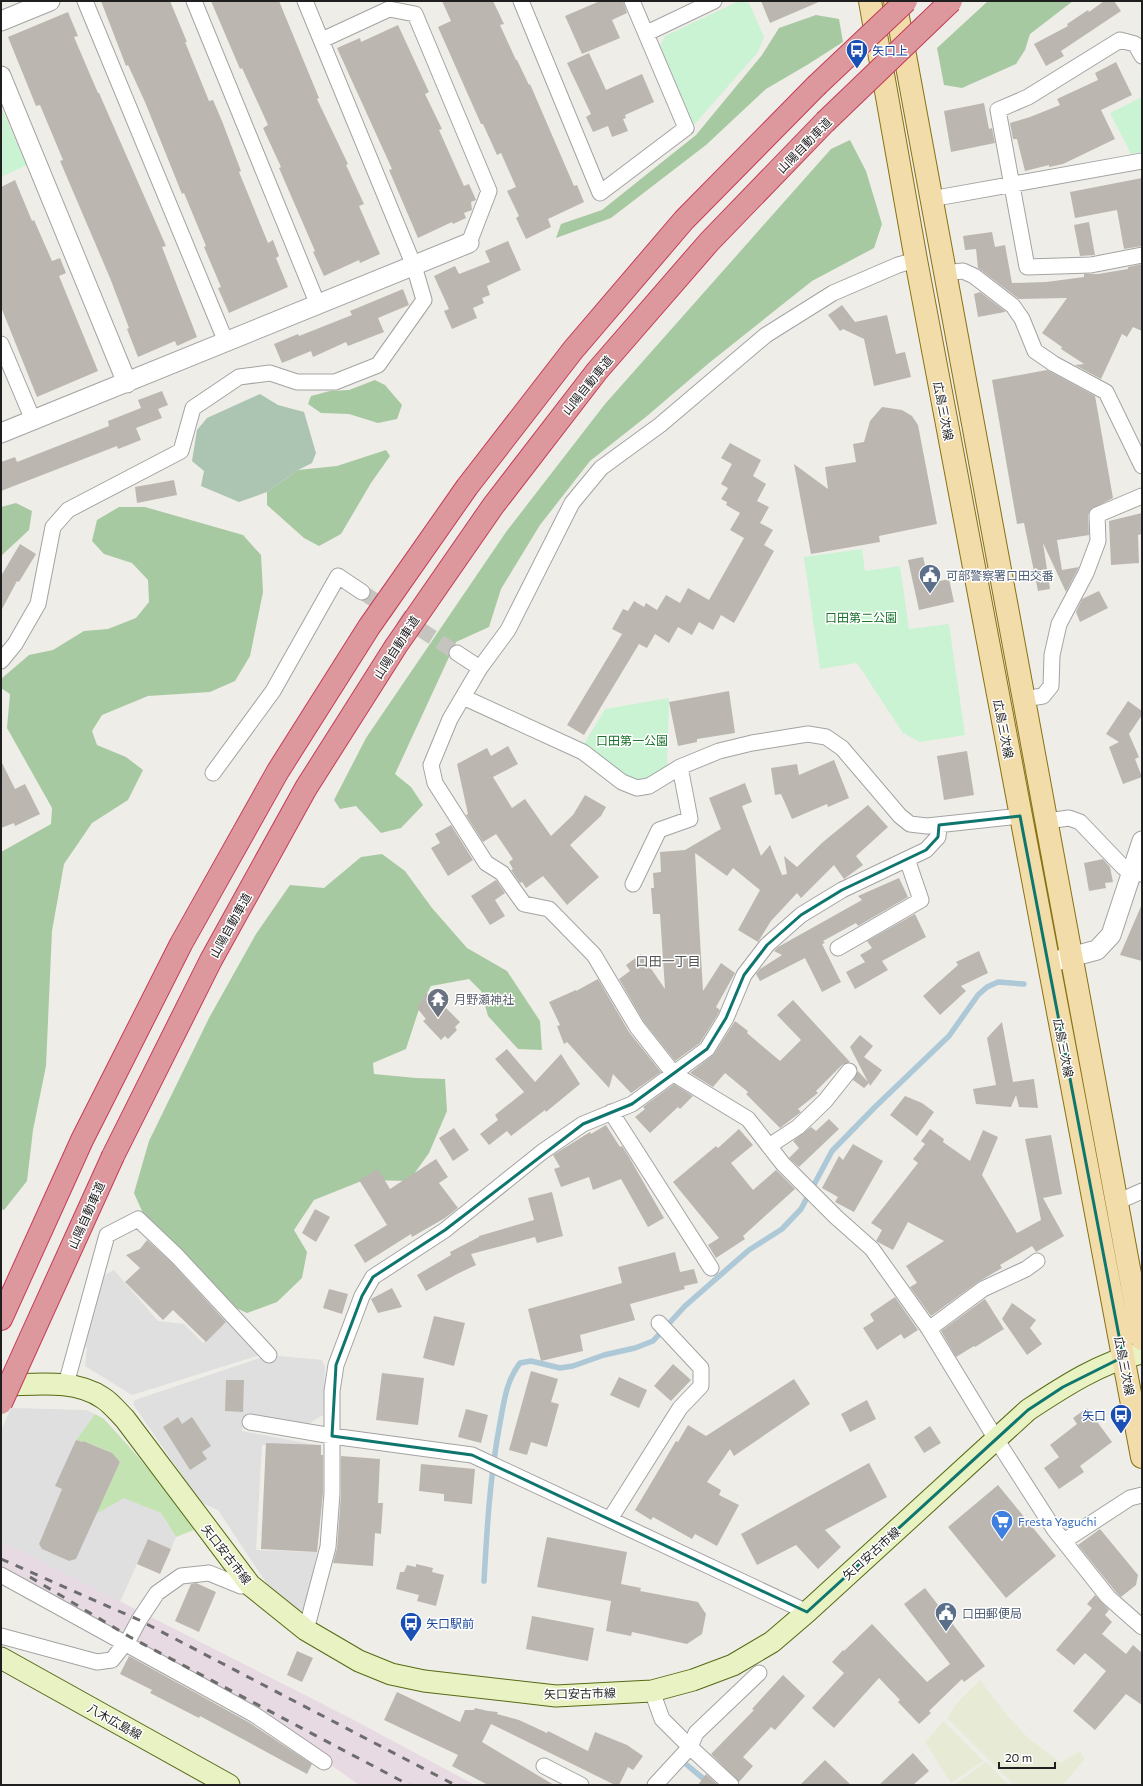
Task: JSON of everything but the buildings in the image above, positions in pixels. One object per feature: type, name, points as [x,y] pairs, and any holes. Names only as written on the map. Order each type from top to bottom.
[{"type":"highway","points":[[1,1319],[82,1140],[181,944],[278,771],[373,620],[467,487],[573,350],[684,220],[816,86],[906,1]]},
{"type":"highway","name":"山陽自動車道","points":[[1,1403],[112,1156],[211,960],[306,788],[396,646],[493,506],[597,371],[709,242],[825,122],[952,1]]},
{"type":"main road","name":"広島三次線","points":[[870,1],[916,260],[1048,963],[1132,1355],[1142,1457]]},
{"type":"main road","name":"広島三次線","points":[[895,1],[944,274],[1047,821],[1142,1339]]},
{"type":"main road","name":"矢口安古市線","points":[[1,1385],[66,1384],[87,1390],[103,1398],[125,1419],[250,1586],[306,1630],[359,1661],[391,1674],[424,1681],[556,1696],[652,1691],[692,1680],[733,1665],[772,1642],[808,1612],[1028,1410],[1063,1387],[1132,1355]]},
{"type":"main road","name":"八木広島線","points":[[1,1658],[229,1785]]},
{"type":"street","points":[[1,21],[50,1]]},
{"type":"street","points":[[85,1],[226,342]]},
{"type":"street","points":[[194,1],[318,305]]},
{"type":"street","points":[[1,660],[15,644],[38,604],[52,527],[68,510],[181,451],[193,408],[239,377],[270,373],[297,382],[335,382],[378,365],[424,300],[414,266],[305,1]]},
{"type":"street","points":[[521,1],[600,193],[686,128],[647,33],[632,1]]},
{"type":"street","points":[[647,33],[714,1]]},
{"type":"street","points":[[1,433],[470,243],[489,191],[416,14],[389,9],[322,40]]},
{"type":"street","points":[[1142,56],[1135,44],[1120,40],[1028,97],[998,110],[1027,267],[1091,265],[1142,255]]},
{"type":"street","points":[[1,76],[126,383]]},
{"type":"street","points":[[931,199],[1142,161]]},
{"type":"street","points":[[916,260],[898,265],[833,293],[766,335],[660,424],[601,468],[572,503],[508,630],[480,668],[450,719],[431,766],[435,783],[486,863],[502,874],[524,904],[549,908],[594,955],[637,1027],[674,1074],[748,1119],[783,1164],[836,1218],[872,1249],[929,1329],[996,1439],[1064,1541],[1108,1597],[1142,1627]]},
{"type":"street","points":[[944,274],[963,272],[974,276],[1013,306],[1022,320],[1035,351],[1054,364],[1106,392],[1142,466]]},
{"type":"street","points":[[1,344],[33,420]]},
{"type":"street","points":[[1024,699],[1043,696],[1051,686],[1052,655],[1059,624],[1086,573],[1098,541],[1097,515],[1142,496]]},
{"type":"street","points":[[213,773],[273,691],[338,576],[362,592]]},
{"type":"street","points":[[457,653],[480,668]]},
{"type":"street","points":[[463,697],[583,752],[622,782],[637,788],[649,786],[680,767],[719,751],[752,743],[808,734],[826,738],[842,748],[900,816],[910,824],[927,826],[1020,816]]},
{"type":"street","points":[[633,884],[659,830],[690,819],[680,767]]},
{"type":"street","points":[[1047,821],[1069,818],[1080,822],[1123,867],[1137,873]]},
{"type":"street","points":[[306,1630],[328,1547],[332,1493],[332,1391],[336,1365],[362,1296],[373,1277],[445,1230],[536,1157],[583,1124],[632,1104],[707,1049],[726,1018],[744,975],[767,945],[801,915],[842,890],[926,850],[938,837],[939,824]]},
{"type":"street","points":[[1048,963],[1072,958],[1097,950],[1111,935],[1137,873],[1142,840]]},
{"type":"street","points":[[838,948],[921,900],[907,859]]},
{"type":"street","points":[[769,1146],[798,1126],[825,1101],[849,1071]]},
{"type":"street","points":[[612,1112],[711,1268]]},
{"type":"street","points":[[1117,1202],[1142,1192]]},
{"type":"street","points":[[66,1384],[107,1235],[138,1219],[178,1256],[269,1355]]},
{"type":"street","points":[[929,1329],[983,1289],[1026,1269],[1037,1261]]},
{"type":"street","points":[[610,1519],[680,1408],[702,1386],[701,1368],[659,1323]]},
{"type":"street","points":[[250,1422],[332,1436],[472,1455],[808,1612]]},
{"type":"street","points":[[1064,1541],[1130,1498],[1142,1495]]},
{"type":"street","points":[[1,1636],[97,1662],[112,1660],[130,1637],[139,1620],[158,1593],[181,1576],[209,1573],[241,1586],[250,1586]]},
{"type":"street","points":[[1,1575],[255,1715],[324,1762]]},
{"type":"street","points":[[655,1785],[690,1747],[696,1733],[759,1673]]},
{"type":"street","points":[[652,1691],[662,1719],[731,1785]]},
{"type":"street","points":[[544,1766],[581,1785]]},
{"type":"highlighted area","points":[[1020,816],[1123,1357],[1063,1387],[1028,1410],[807,1612],[472,1455],[332,1436],[336,1365],[362,1296],[373,1277],[445,1230],[583,1124],[632,1104],[707,1049],[726,1018],[744,975],[767,945],[801,915],[842,890],[926,850],[938,837],[939,825]]},
{"type":"shaded area","points":[[114,1270],[158,1321],[184,1324],[203,1343],[232,1316],[263,1354],[132,1395],[85,1366],[87,1348],[78,1341],[96,1280]]},
{"type":"shaded area","points":[[269,1355],[322,1360],[325,1367],[323,1415],[308,1424],[246,1414],[242,1431],[316,1445],[262,1445],[256,1550],[317,1552],[306,1608],[299,1612],[267,1584],[218,1510],[200,1502],[133,1404],[135,1400]]},
{"type":"shaded area","points":[[11,1408],[86,1410],[95,1414],[76,1440],[70,1456],[70,1477],[61,1473],[55,1486],[62,1489],[39,1544],[42,1549],[69,1561],[76,1559],[96,1514],[124,1498],[161,1513],[176,1537],[171,1549],[148,1539],[120,1602],[1,1541],[1,1430]]},
{"type":"shaded area","points":[[1,1541],[352,1719],[475,1785],[359,1785],[258,1713],[1,1566]]},
{"type":"green space","points":[[739,1],[749,3],[764,37],[758,52],[694,125],[660,46],[665,36]]},
{"type":"green space","points":[[988,1],[1073,1],[1030,34],[1025,50],[1016,64],[962,88],[944,85],[937,48]]},
{"type":"green space","points":[[816,15],[839,19],[843,42],[766,89],[706,145],[611,218],[556,238],[561,224],[602,210],[696,135],[762,55],[779,28]]},
{"type":"green space","points":[[1142,97],[1142,152],[1131,154],[1110,113]]},
{"type":"green space","points":[[1,107],[27,165],[1,177]]},
{"type":"green space","points":[[850,140],[866,171],[882,224],[874,248],[812,281],[590,461],[540,525],[501,589],[489,627],[456,642],[395,774],[411,787],[423,805],[401,828],[381,833],[356,806],[340,809],[334,800],[366,738],[506,532],[605,404],[831,149]]},
{"type":"green space","points":[[375,380],[385,385],[402,405],[397,419],[378,423],[349,414],[321,413],[308,404],[311,396],[330,391],[349,390]]},
{"type":"green space","points":[[260,394],[278,405],[304,412],[316,453],[312,463],[298,470],[267,492],[239,502],[201,486],[204,471],[192,461],[197,430],[207,418]]},
{"type":"green space","points":[[386,450],[390,456],[371,483],[341,534],[319,546],[304,538],[267,505],[267,492],[298,470],[337,466]]},
{"type":"green space","points":[[16,503],[32,511],[29,530],[1,556],[1,507]]},
{"type":"green space","points":[[119,507],[145,507],[243,535],[261,555],[263,592],[250,656],[235,681],[210,692],[148,696],[102,715],[92,731],[97,745],[126,757],[143,770],[128,800],[92,823],[64,864],[52,931],[46,1066],[33,1130],[27,1181],[4,1210],[1,1209],[1,852],[51,824],[52,808],[7,728],[10,694],[1,688],[1,679],[29,655],[53,650],[84,631],[108,629],[136,618],[149,602],[148,580],[132,563],[104,554],[92,541],[97,520]]},
{"type":"green space","name":"口田第二公園","points":[[862,549],[865,571],[900,566],[909,629],[949,624],[965,735],[920,742],[903,733],[857,663],[820,669],[804,557]]},
{"type":"green space","name":"口田第一公園","points":[[669,698],[667,768],[641,781],[626,780],[582,747],[605,709]]},
{"type":"green space","points":[[382,854],[405,871],[432,908],[467,948],[507,971],[540,1021],[542,1050],[518,1049],[488,1016],[481,991],[469,979],[431,986],[420,1006],[406,1049],[373,1063],[374,1074],[445,1079],[447,1111],[429,1153],[409,1181],[364,1180],[314,1200],[294,1230],[307,1252],[302,1278],[277,1302],[247,1313],[223,1302],[146,1220],[134,1193],[149,1141],[209,1018],[256,934],[290,885],[324,888],[361,857]]},
{"type":"green space","points":[[95,1414],[104,1419],[140,1459],[174,1501],[194,1530],[176,1537],[161,1513],[96,1514],[120,1462],[105,1450],[76,1440]]},
{"type":"green space","points":[[980,1680],[1006,1714],[1028,1738],[1061,1763],[1080,1751],[1085,1759],[1062,1785],[1014,1785],[947,1718],[958,1702]]},
{"type":"green space","points":[[944,1721],[983,1761],[951,1783],[925,1742]]},
{"type":"green space","points":[[986,1762],[1009,1785],[954,1785]]},
{"type":"waterway","points":[[484,1581],[489,1502],[497,1443],[506,1392],[515,1370],[520,1363],[531,1361],[560,1368],[573,1366],[604,1355],[635,1348],[653,1341],[685,1306],[749,1250],[782,1229],[801,1209],[832,1151],[875,1107],[949,1036],[978,995],[987,987],[998,982],[1024,984]]},
{"type":"waterway","points":[[687,1765],[711,1785]]},
{"type":"tunnel","points":[[362,592],[457,653]]},
{"type":"railway","points":[[1,1559],[139,1620],[455,1785]]},
{"type":"railway","points":[[30,1577],[130,1637],[409,1785]]},
{"type":"place","name":"矢口上","points":[[857,70]]},
{"type":"place","name":"可部警察署口田交番","points":[[930,594]]},
{"type":"place","name":"月野瀬神社","points":[[438,1018]]},
{"type":"place","name":"矢口","points":[[1121,1434]]},
{"type":"place","name":"Fresta Yaguchi","points":[[1002,1540]]},
{"type":"place","name":"口田郵便局","points":[[946,1632]]},
{"type":"place","name":"矢口駅前","points":[[411,1642]]},
{"type":"district","name":"口田一丁目","points":[[668,961]]}]
